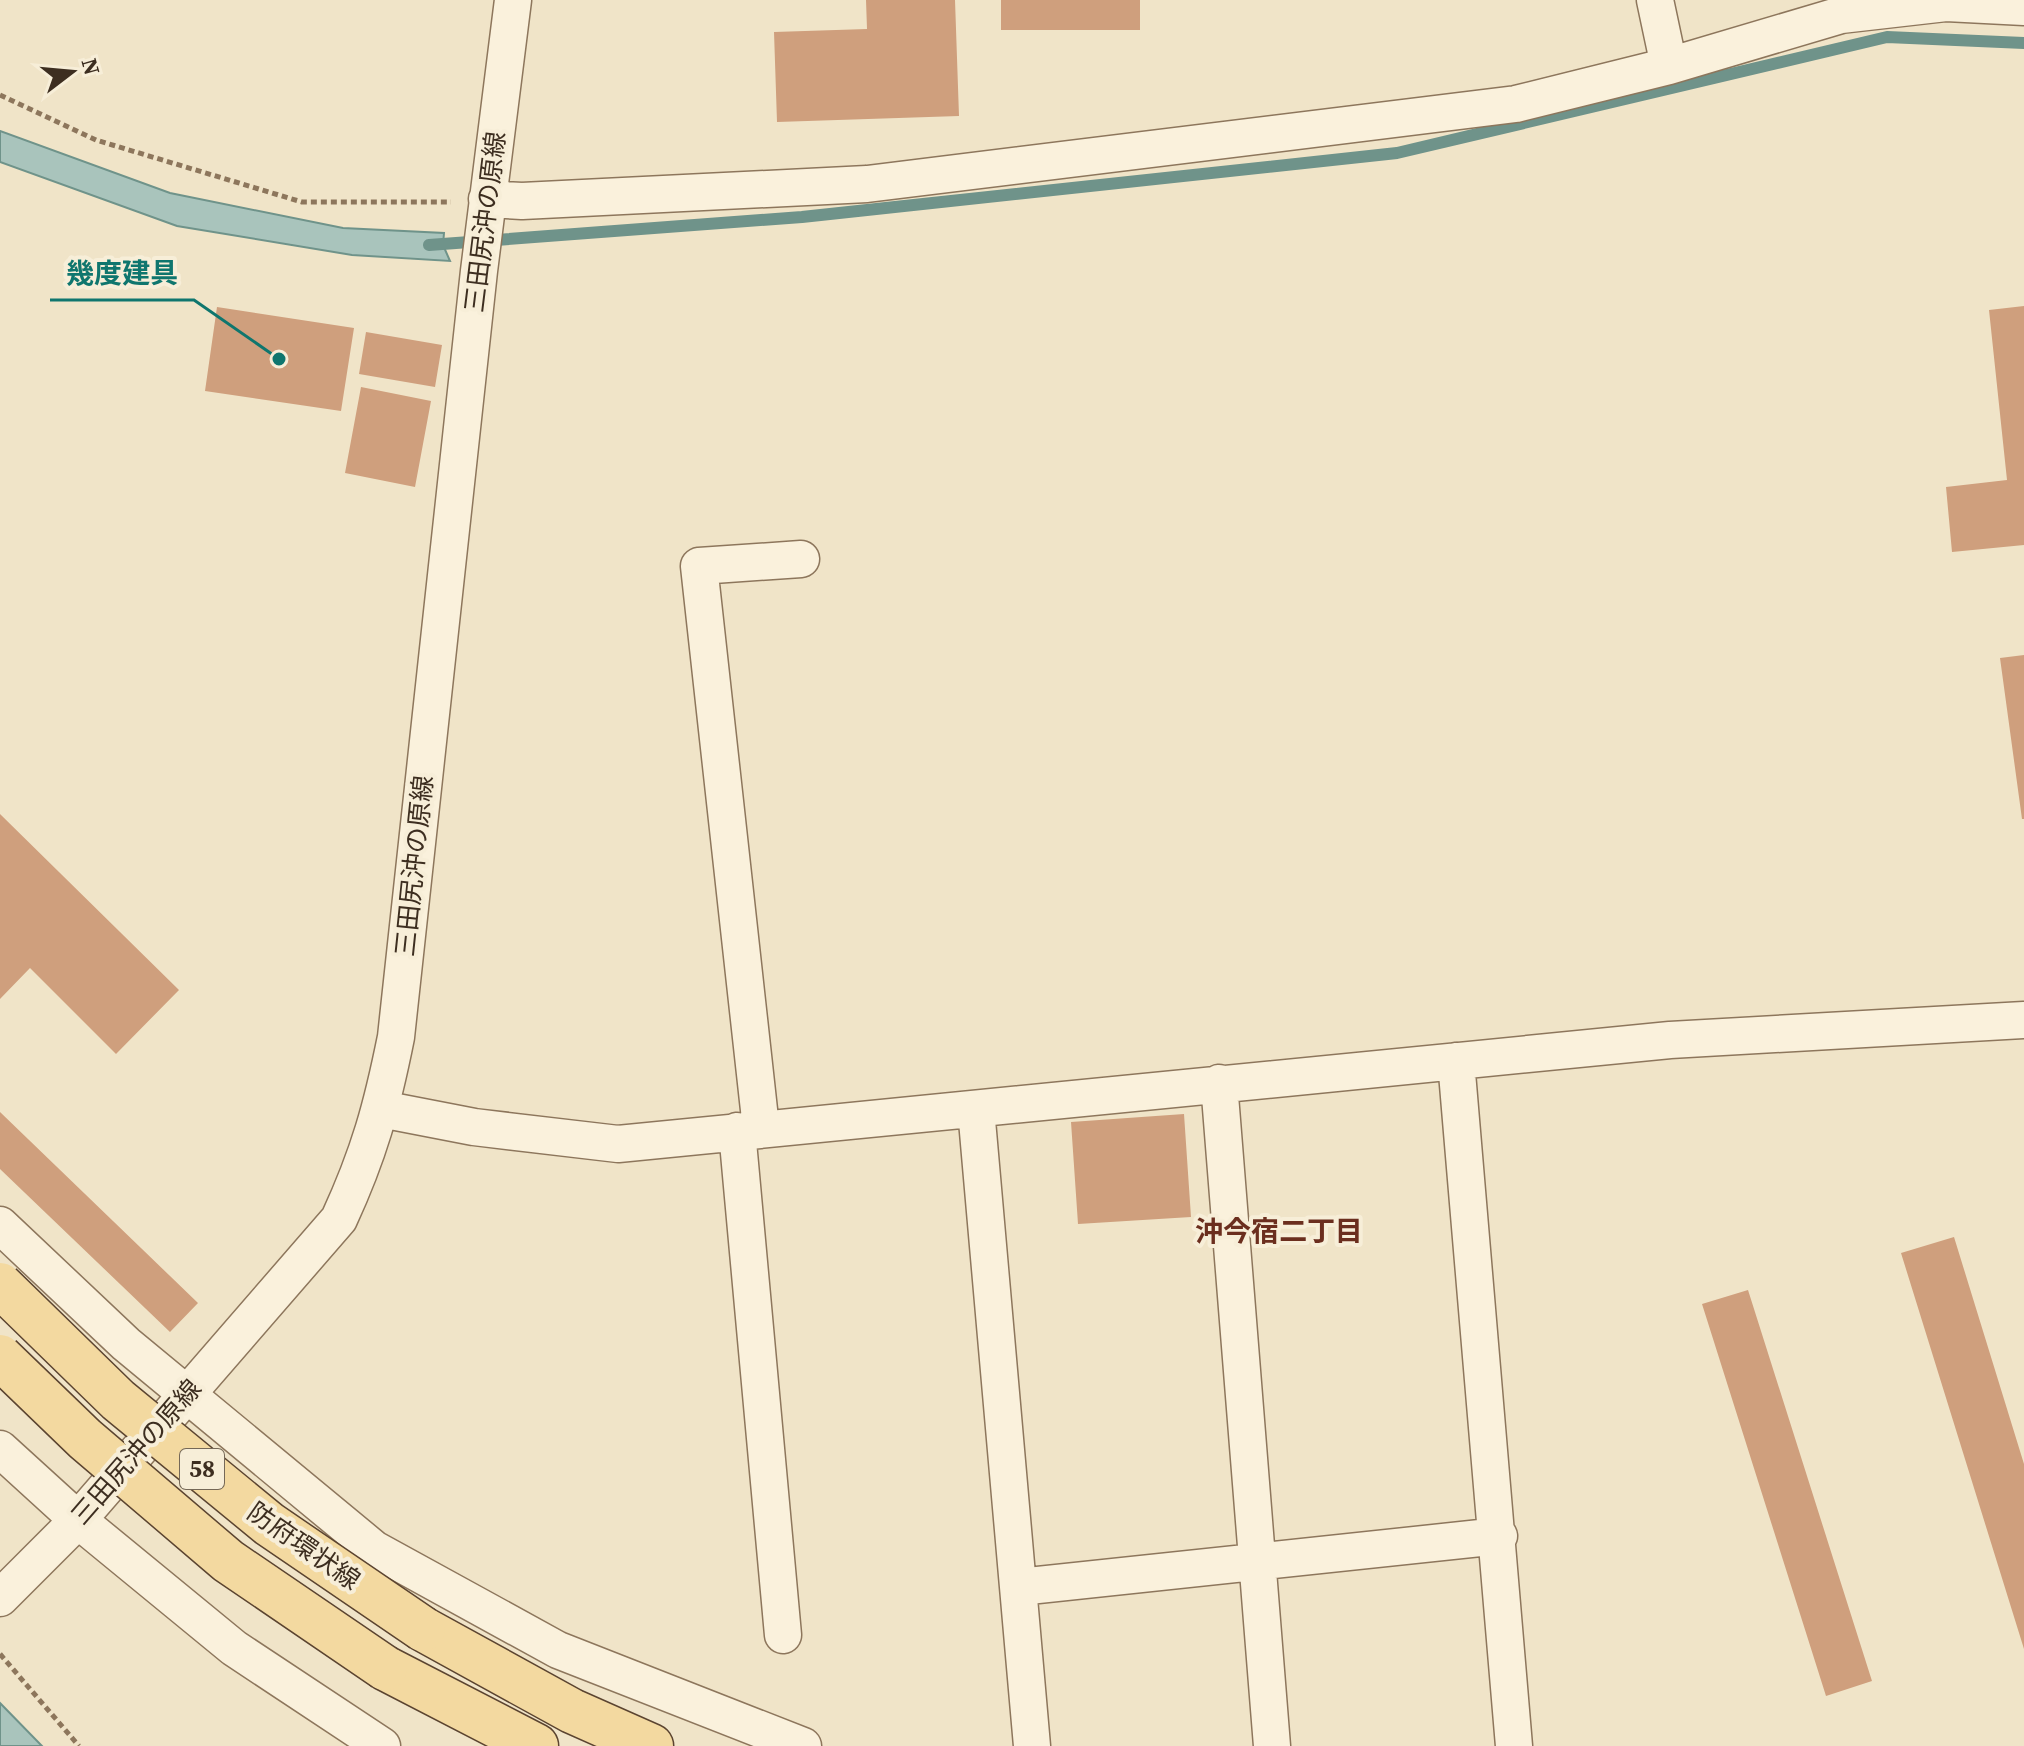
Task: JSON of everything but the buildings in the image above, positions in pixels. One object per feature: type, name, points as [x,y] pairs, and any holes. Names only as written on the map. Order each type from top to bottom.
[{"type":"main road","name":"防府環状線","points":[[0,1285],[118,1400],[269,1524],[423,1629],[572,1711],[651,1746]]},
{"type":"main road","name":"58","points":[[0,1357],[85,1439],[228,1561],[385,1668],[536,1746]]},
{"type":"street","name":"三田尻沖の原線","points":[[0,1598],[78,1520],[339,1219],[366,1161],[381,1109],[397,1022],[479,271],[513,0]]},
{"type":"street","points":[[1655,0],[1669,66]]},
{"type":"street","points":[[486,213],[522,201],[867,184],[1516,104],[1669,66],[1841,15],[1946,3],[2024,7]]},
{"type":"street","points":[[783,1635],[749,1129],[699,566],[801,559]]},
{"type":"street","points":[[381,1109],[474,1127],[618,1144],[1670,1040],[2024,1020]]},
{"type":"street","points":[[1456,1061],[1499,1536],[1514,1746]]},
{"type":"street","points":[[1219,1083],[1272,1746]]},
{"type":"street","points":[[976,1109],[1032,1746]]},
{"type":"street","points":[[0,1225],[126,1344],[374,1549],[558,1650],[803,1746]]},
{"type":"street","points":[[0,1449],[78,1520],[234,1648],[382,1746]]},
{"type":"street","points":[[1019,1587],[1258,1559],[1499,1536]]},
{"type":"path","points":[[0,95],[96,140],[302,202],[427,205],[486,213]]},
{"type":"path","points":[[0,1654],[79,1746]]},
{"type":"water","points":[[0,131],[170,193],[343,228],[444,233],[443,245],[450,261],[352,255],[177,226],[0,162]]},
{"type":"water","points":[[0,1703],[42,1746],[0,1746]]},
{"type":"waterway","points":[[429,245],[802,217],[1397,153],[1887,37],[2024,43]]},
{"type":"place","name":"幾度建具","points":[[279,359]]},
{"type":"district","name":"沖今宿二丁目","points":[[1279,1231]]}]
